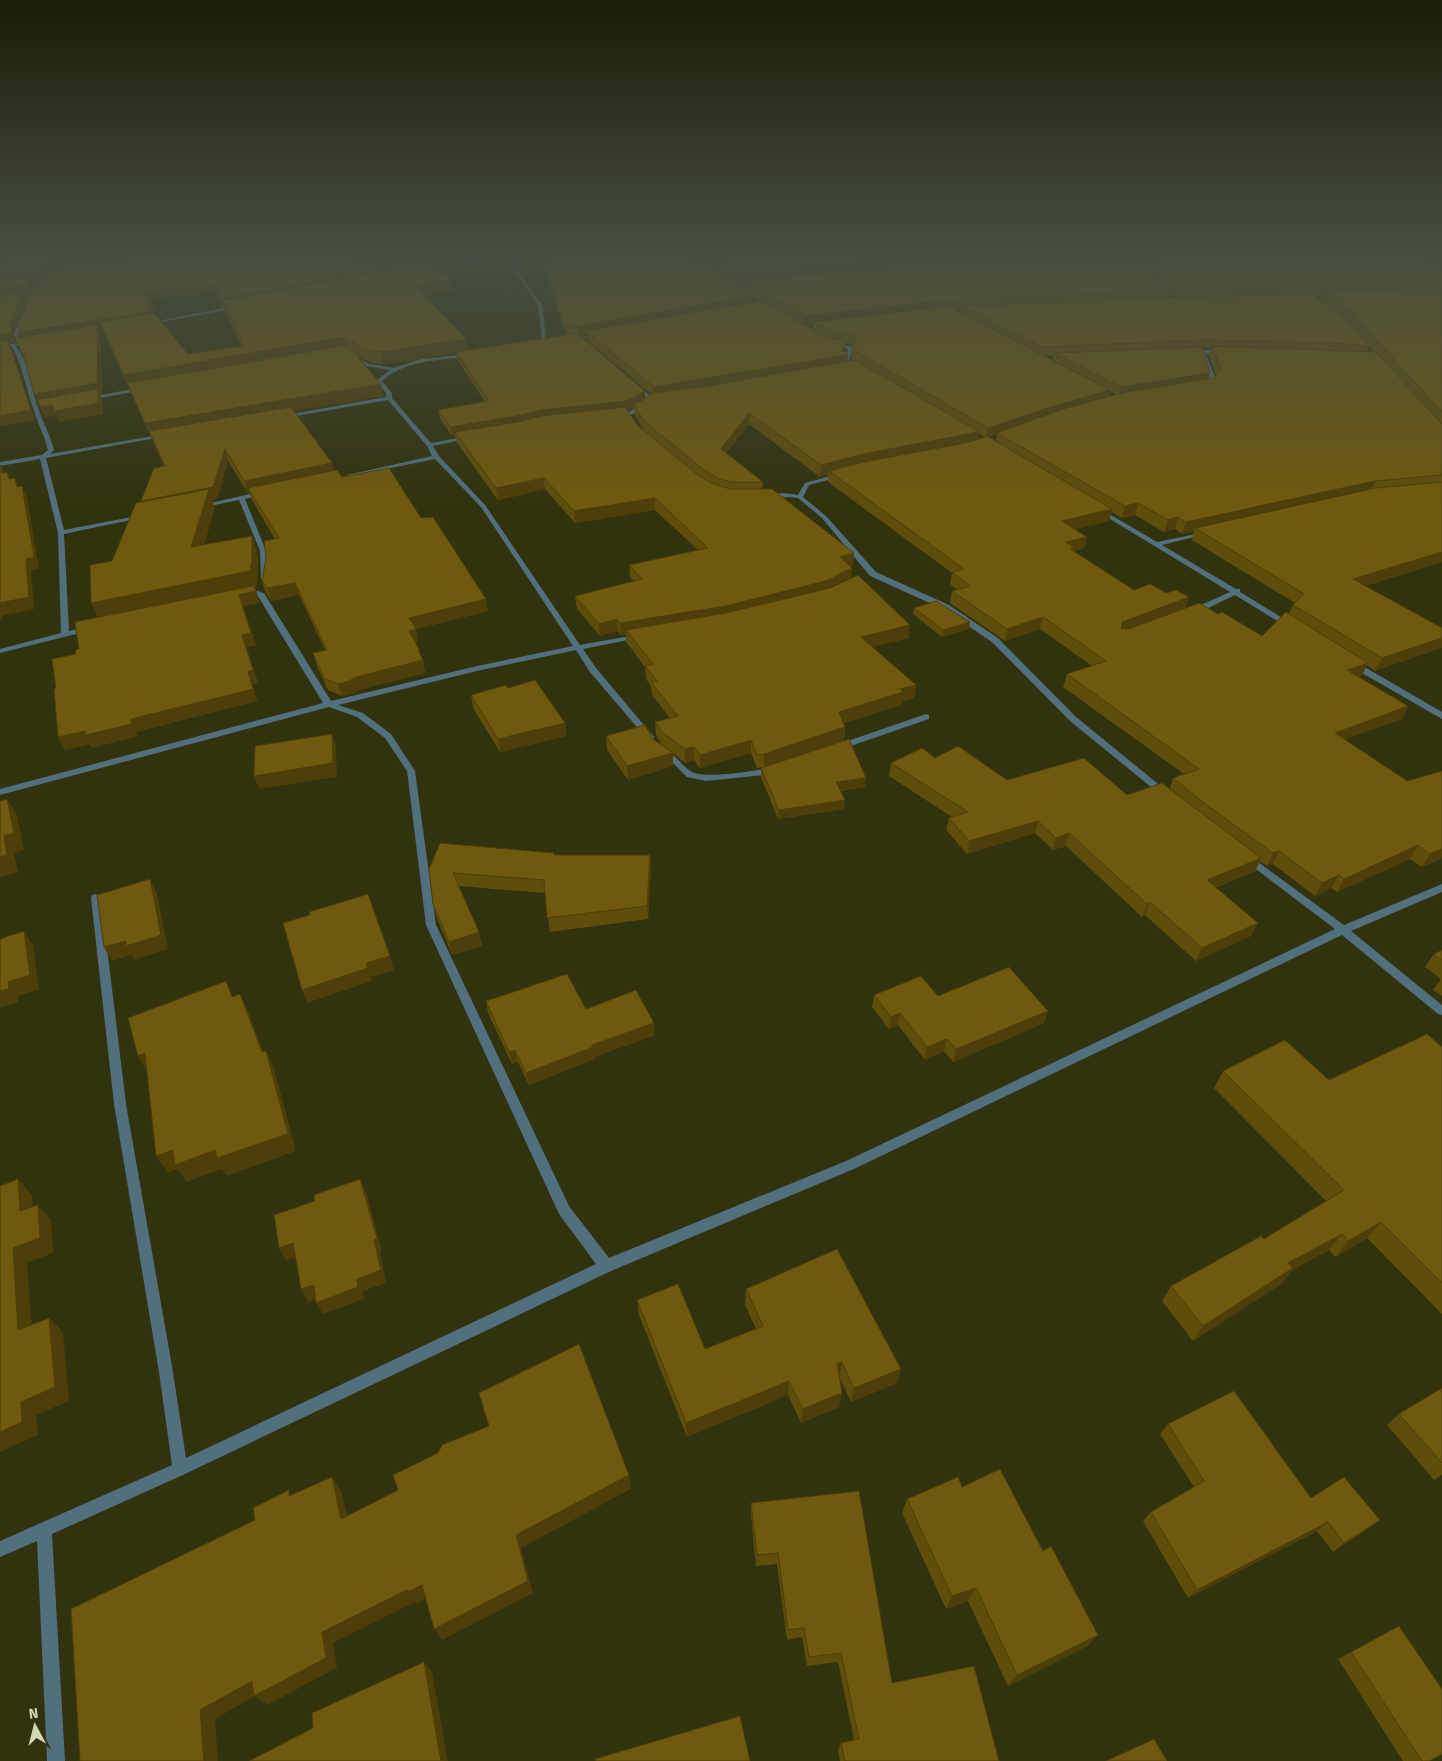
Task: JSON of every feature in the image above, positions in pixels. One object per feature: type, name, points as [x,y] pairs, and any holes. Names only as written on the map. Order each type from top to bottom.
[{"type":"street","points":[[17,337],[26,343]]},
{"type":"street","points":[[571,338],[585,337]]},
{"type":"street","points":[[580,338],[587,344]]},
{"type":"street","points":[[536,342],[562,339]]},
{"type":"street","points":[[824,340],[851,348],[846,359],[865,371]]},
{"type":"street","points":[[0,347],[36,341]]},
{"type":"street","points":[[13,345],[26,372],[36,408],[48,435],[51,450],[42,457]]},
{"type":"street","points":[[347,352],[368,365],[394,370]]},
{"type":"street","points":[[1193,352],[1228,352]]},
{"type":"street","points":[[1199,387],[1208,385],[1213,381],[1202,352]]},
{"type":"street","points":[[477,354],[410,364],[387,372],[379,381],[389,393],[389,398],[430,446],[436,457],[483,506],[593,670],[653,740]]},
{"type":"street","points":[[846,367],[856,366]]},
{"type":"street","points":[[631,382],[653,401]]},
{"type":"street","points":[[80,400],[146,388]]},
{"type":"street","points":[[274,418],[389,398]]},
{"type":"street","points":[[610,416],[631,418],[653,401],[662,399]]},
{"type":"street","points":[[36,408],[45,406]]},
{"type":"street","points":[[0,464],[168,436]]},
{"type":"street","points":[[430,446],[470,436]]},
{"type":"street","points":[[42,457],[62,533],[65,633]]},
{"type":"street","points":[[340,478],[436,457]]},
{"type":"street","points":[[800,497],[807,484],[853,471]]},
{"type":"street","points":[[194,507],[276,491]]},
{"type":"street","points":[[755,498],[790,495],[800,497],[824,517],[869,576],[946,607],[994,640],[1073,719],[1169,798]]},
{"type":"street","points":[[241,498],[263,551],[265,583],[255,594],[328,704],[360,715],[388,736],[412,771],[431,924],[564,1210],[606,1266]]},
{"type":"street","points":[[1094,507],[1237,591],[1295,628]]},
{"type":"street","points":[[62,533],[147,516]]},
{"type":"street","points":[[1156,544],[1215,531]]},
{"type":"street","points":[[1190,613],[1237,591]]},
{"type":"street","points":[[0,650],[94,627]]},
{"type":"street","points":[[0,792],[328,704],[577,647],[651,634]]},
{"type":"street","points":[[1344,659],[1442,716]]},
{"type":"street","points":[[831,750],[926,717]]},
{"type":"street","points":[[658,748],[677,762],[690,775],[706,778],[765,772],[784,766]]},
{"type":"street","points":[[1239,852],[1343,930],[1442,1011]]},
{"type":"street","points":[[0,1549],[180,1469],[606,1266],[850,1165],[1343,930],[1442,888]]},
{"type":"street","points":[[96,898],[120,1104],[166,1372],[180,1469]]},
{"type":"street","points":[[44,1529],[56,1761]]},
{"type":"building","points":[[97,337],[98,383],[34,394],[24,357],[15,338]]},
{"type":"building","points":[[107,337],[174,337],[188,354],[244,346],[240,337],[343,337],[124,375]]},
{"type":"building","points":[[344,337],[464,337],[466,339],[381,352],[367,350]]},
{"type":"building","points":[[550,337],[582,337],[645,391],[627,401],[541,410],[450,427],[438,410],[489,401],[456,352]]},
{"type":"building","points":[[594,337],[827,337],[846,341],[842,350],[848,355],[654,387]]},
{"type":"building","points":[[854,337],[1008,337],[1110,390],[988,428],[852,349]]},
{"type":"building","points":[[1023,337],[1361,337],[1369,346],[1332,343],[1205,340],[1042,347]]},
{"type":"building","points":[[1374,337],[1442,337],[1442,412]]},
{"type":"building","points":[[7,340],[31,410],[0,416],[0,341]]},
{"type":"building","points":[[343,346],[362,356],[357,356],[381,384],[145,423],[127,383]]},
{"type":"building","points":[[1212,346],[1376,352],[1442,424],[1442,475],[1375,481],[1186,522],[1178,517],[1168,520],[1138,503],[1125,506],[997,433],[1063,409],[1122,393],[1213,378],[1221,370]]},
{"type":"building","points":[[1202,347],[1210,372],[1208,373],[1121,387],[1054,353]]},
{"type":"building","points":[[855,360],[978,431],[863,454],[821,465],[749,413],[721,449],[763,482],[731,482],[717,478],[704,470],[645,422],[634,405],[654,393],[708,386]]},
{"type":"building","points":[[98,389],[98,403],[55,411],[52,405],[40,407],[37,400]]},
{"type":"building","points":[[291,407],[332,463],[244,481],[225,449],[213,487],[141,501],[154,468],[165,466],[149,431]]},
{"type":"building","points":[[625,407],[638,426],[698,475],[711,483],[730,489],[772,489],[854,553],[840,557],[852,568],[826,581],[726,606],[620,623],[617,619],[599,624],[575,596],[642,579],[629,565],[708,548],[655,498],[574,511],[544,478],[496,488],[455,432],[518,422],[541,416]]},
{"type":"building","points":[[987,436],[1112,509],[1062,521],[1087,537],[1066,542],[1074,548],[1070,549],[1134,590],[1150,584],[1166,593],[1176,590],[1189,597],[1122,622],[1121,629],[1129,629],[1199,603],[1218,614],[1222,612],[1262,636],[1286,612],[1368,663],[1347,670],[1408,706],[1335,733],[1407,781],[1442,771],[1442,849],[1430,854],[1418,845],[1344,879],[1339,875],[1322,883],[1279,851],[1273,853],[1173,778],[1199,769],[1067,674],[1106,661],[1043,617],[1007,629],[952,591],[970,586],[952,572],[964,569],[829,471],[864,462],[970,442]]},
{"type":"building","points":[[0,467],[2,473],[7,472],[9,479],[15,478],[17,487],[22,486],[34,557],[26,559],[29,597],[0,603]]},
{"type":"building","points":[[389,468],[421,518],[433,517],[486,599],[409,618],[416,629],[409,631],[423,660],[356,677],[338,684],[324,678],[313,653],[327,650],[295,583],[267,588],[262,581],[266,557],[264,541],[279,538],[248,488],[337,470],[342,477]]},
{"type":"building","points":[[1442,482],[1442,552],[1353,579],[1442,628],[1442,638],[1382,658],[1293,605],[1304,594],[1195,528],[1376,488]]},
{"type":"building","points":[[209,489],[191,547],[252,536],[250,571],[91,603],[90,565],[112,561],[136,503]]},
{"type":"building","points":[[858,575],[910,625],[861,637],[916,685],[900,689],[903,692],[839,712],[845,727],[764,754],[757,755],[751,740],[700,755],[694,747],[685,749],[662,732],[655,722],[678,716],[651,682],[657,681],[645,666],[653,664],[626,630],[726,613],[830,588]]},
{"type":"building","points":[[253,586],[256,591],[239,595],[251,633],[242,635],[253,670],[248,672],[253,689],[131,719],[132,724],[86,735],[85,731],[58,737],[54,689],[56,688],[52,659],[76,654],[75,650],[79,649],[75,622]]},
{"type":"building","points":[[936,601],[970,622],[943,630],[914,608]]},
{"type":"building","points":[[535,680],[565,723],[498,739],[471,695],[506,685],[508,688]]},
{"type":"building","points":[[645,725],[653,739],[673,753],[627,766],[606,736]]},
{"type":"building","points":[[332,734],[333,763],[254,776],[255,746]]},
{"type":"building","points":[[849,739],[866,778],[836,782],[845,800],[779,810],[761,768]]},
{"type":"building","points":[[958,746],[1007,780],[1084,758],[1127,795],[1162,783],[1261,858],[1207,880],[1258,923],[1202,948],[1150,902],[1147,904],[1069,833],[1056,838],[1038,821],[969,841],[949,818],[968,812],[891,763],[922,748],[935,758]]},
{"type":"building","points":[[7,799],[14,833],[4,836],[7,855],[0,857],[0,801]]},
{"type":"building","points":[[440,843],[554,853],[554,855],[650,855],[647,906],[547,918],[544,880],[453,873],[479,932],[449,942],[433,904],[429,869]]},
{"type":"building","points":[[150,879],[161,935],[126,946],[126,941],[104,947],[97,895]]},
{"type":"building","points":[[368,894],[390,956],[366,963],[368,968],[302,990],[283,923],[310,915],[309,912]]},
{"type":"building","points":[[24,931],[30,975],[8,982],[9,989],[0,991],[0,939]]},
{"type":"building","points":[[1442,950],[1442,960],[1434,954]]},
{"type":"building","points":[[1009,967],[1048,1011],[956,1049],[947,1039],[927,1047],[900,1013],[891,1017],[874,995],[921,976],[938,996]]},
{"type":"building","points":[[567,974],[586,1009],[636,990],[654,1023],[592,1045],[593,1047],[526,1073],[515,1050],[509,1052],[486,1001]]},
{"type":"building","points":[[226,981],[232,997],[240,994],[262,1052],[266,1051],[288,1134],[217,1158],[215,1150],[175,1165],[173,1150],[156,1156],[145,1053],[138,1056],[128,1018]]},
{"type":"building","points":[[1427,1034],[1442,1047],[1442,1283],[1381,1222],[1348,1241],[1342,1234],[1288,1263],[1293,1268],[1203,1326],[1171,1286],[1261,1236],[1264,1239],[1344,1190],[1223,1071],[1285,1040],[1329,1080]]},
{"type":"building","points":[[18,1179],[20,1211],[38,1205],[40,1238],[13,1248],[18,1330],[49,1318],[55,1387],[21,1402],[22,1422],[0,1432],[0,1186]]},
{"type":"building","points":[[360,1179],[377,1239],[374,1240],[381,1270],[357,1279],[358,1287],[316,1303],[314,1285],[301,1289],[293,1243],[279,1248],[274,1215],[315,1201],[314,1195]]},
{"type":"building","points":[[837,1249],[901,1369],[854,1388],[842,1362],[837,1364],[842,1393],[803,1409],[789,1381],[686,1423],[637,1300],[678,1284],[705,1349],[763,1326],[746,1289]]},
{"type":"building","points":[[579,1344],[629,1475],[516,1535],[528,1581],[434,1629],[422,1585],[408,1592],[407,1590],[322,1632],[326,1658],[254,1696],[252,1681],[200,1710],[204,1761],[80,1761],[71,1609],[255,1520],[253,1508],[289,1490],[289,1496],[332,1477],[341,1519],[398,1490],[393,1475],[438,1453],[442,1445],[489,1426],[479,1393]]},
{"type":"building","points":[[1442,1388],[1442,1463],[1399,1414]]},
{"type":"building","points":[[1234,1391],[1311,1498],[1344,1477],[1380,1520],[1344,1543],[1328,1522],[1197,1590],[1151,1512],[1204,1481],[1168,1424]]},
{"type":"building","points":[[1000,1469],[1043,1551],[1051,1546],[1098,1635],[1017,1675],[976,1588],[952,1596],[907,1499],[958,1477],[962,1487]]},
{"type":"building","points":[[859,1491],[892,1683],[974,1666],[999,1761],[845,1761],[841,1743],[859,1739],[841,1653],[809,1657],[804,1628],[788,1630],[778,1553],[757,1555],[751,1503]]},
{"type":"building","points":[[1399,1626],[1442,1689],[1442,1754],[1429,1761],[1422,1761],[1351,1652]]},
{"type":"building","points":[[424,1662],[441,1761],[249,1761],[313,1728],[312,1713]]},
{"type":"building","points":[[740,1716],[750,1761],[596,1761],[595,1759]]},
{"type":"building","points":[[1154,1739],[1167,1761],[1106,1761]]}]
